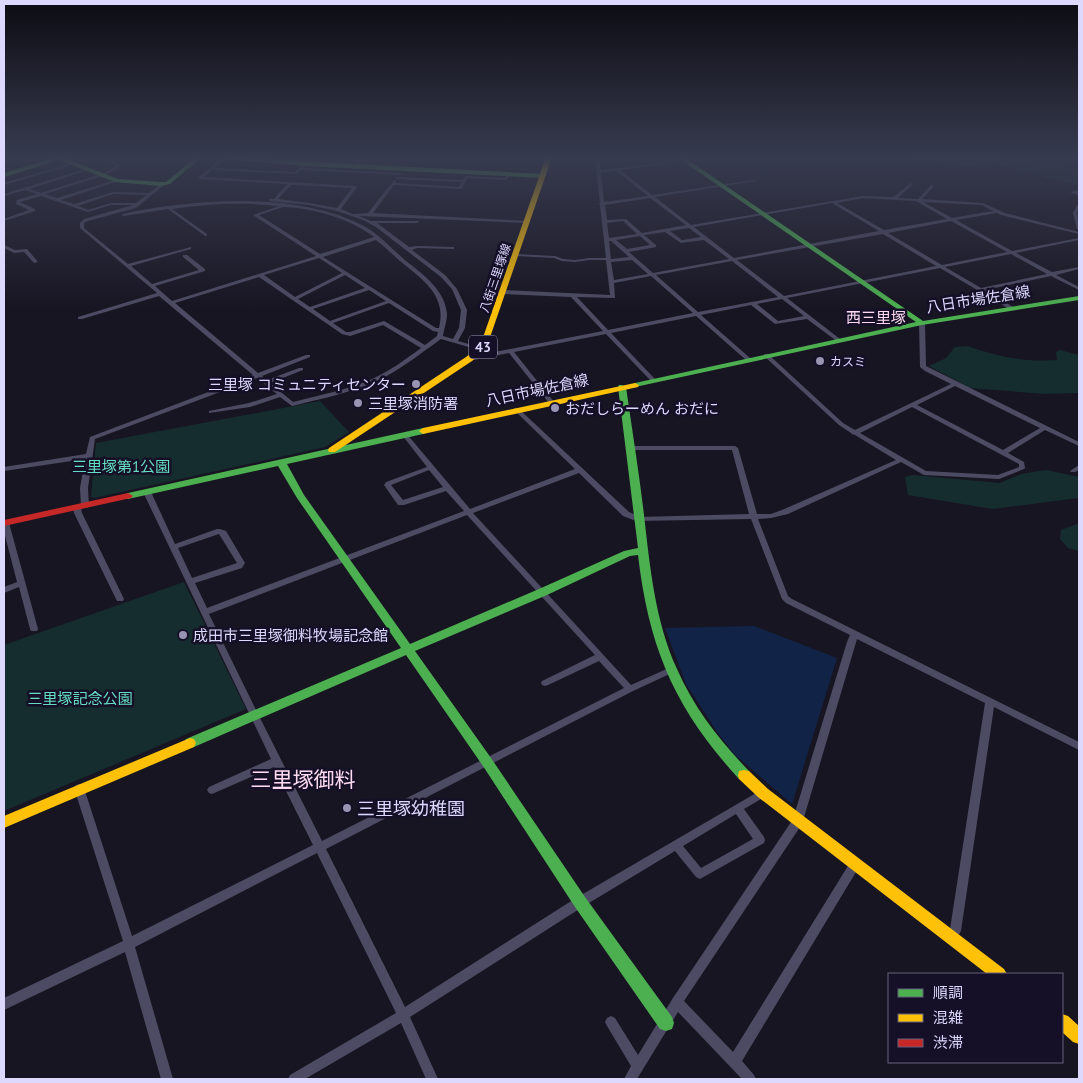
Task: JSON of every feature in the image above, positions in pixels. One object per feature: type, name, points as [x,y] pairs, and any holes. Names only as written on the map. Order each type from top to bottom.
[{"type":"street","points":[[4,220],[33,209],[30,208]]},
{"type":"street","points":[[78,208],[90,211],[102,208]]},
{"type":"street","points":[[82,223],[131,208]]},
{"type":"street","points":[[82,223],[166,208]]},
{"type":"street","points":[[169,208],[205,235]]},
{"type":"street","points":[[279,208],[255,215],[440,334],[481,349]]},
{"type":"street","points":[[82,223],[83,230],[294,404],[351,389],[400,366],[440,334],[443,309],[434,289],[428,282],[377,238],[358,225],[338,217],[292,208]]},
{"type":"street","points":[[323,208],[338,210],[371,222],[443,276],[454,289],[462,303],[464,317],[462,328],[456,341]]},
{"type":"street","points":[[370,214],[375,208]]},
{"type":"street","name":"八街三里塚線","points":[[332,450],[469,359],[481,349],[488,337],[533,208]]},
{"type":"street","points":[[503,292],[613,297],[608,260],[610,240],[602,208]]},
{"type":"street","points":[[666,208],[838,340]]},
{"type":"street","points":[[754,208],[864,281],[922,323],[924,367],[1079,444]]},
{"type":"street","points":[[610,240],[801,208]]},
{"type":"street","points":[[842,208],[1011,308]]},
{"type":"street","points":[[931,208],[1079,289]]},
{"type":"street","points":[[993,208],[998,211],[1079,231],[1075,213],[1078,208]]},
{"type":"street","points":[[611,282],[998,211]]},
{"type":"street","points":[[353,215],[421,216],[528,222]]},
{"type":"street","points":[[4,216],[10,218]]},
{"type":"street","points":[[371,222],[416,225],[421,216]]},
{"type":"street","points":[[604,222],[624,220],[654,246],[626,251]]},
{"type":"street","points":[[666,230],[681,242],[704,238]]},
{"type":"street","points":[[171,303],[377,238]]},
{"type":"street","points":[[469,359],[1079,239]]},
{"type":"street","points":[[610,240],[626,251],[748,359]]},
{"type":"street","points":[[408,249],[417,246],[452,248]]},
{"type":"street","points":[[127,266],[189,248]]},
{"type":"street","points":[[5,249],[15,252],[25,250],[36,262]]},
{"type":"street","points":[[516,255],[555,257],[565,261],[633,258]]},
{"type":"street","points":[[151,286],[203,270],[184,256]]},
{"type":"street","points":[[980,290],[1079,268]]},
{"type":"street","points":[[294,299],[345,273]]},
{"type":"street","points":[[260,275],[347,334],[386,323],[424,348]]},
{"type":"street","points":[[309,309],[370,288]]},
{"type":"street","points":[[80,318],[159,294]]},
{"type":"street","points":[[573,296],[652,380]]},
{"type":"street","name":"八日市場佐倉線","points":[[4,523],[766,355],[922,323],[1079,298]]},
{"type":"street","points":[[329,322],[390,301]]},
{"type":"street","points":[[752,303],[777,323],[808,317]]},
{"type":"street","points":[[510,351],[551,402]]},
{"type":"street","points":[[766,355],[841,424],[924,473],[1000,477],[1022,468],[1022,463],[1004,452],[912,405]]},
{"type":"street","points":[[120,599],[78,513],[81,507],[92,438],[308,356]]},
{"type":"street","points":[[266,382],[301,368]]},
{"type":"street","points":[[854,433],[955,384]]},
{"type":"street","points":[[622,386],[642,551],[657,628],[671,670],[715,743],[763,793],[998,973]]},
{"type":"street","points":[[211,412],[250,405],[281,394]]},
{"type":"street","points":[[516,409],[626,514],[639,519],[766,517],[785,512],[901,460]]},
{"type":"street","points":[[1004,452],[1046,427]]},
{"type":"street","points":[[404,434],[468,512],[630,689]]},
{"type":"street","points":[[630,448],[736,448],[754,518],[785,597],[789,601],[1079,746]]},
{"type":"street","points":[[4,469],[88,456]]},
{"type":"street","points":[[282,462],[300,496],[343,560],[487,762],[580,902],[666,1023]]},
{"type":"street","points":[[430,468],[387,485],[401,503],[448,488]]},
{"type":"street","points":[[205,612],[580,470]]},
{"type":"street","points":[[147,492],[253,714],[321,847],[403,1015],[432,1079]]},
{"type":"street","points":[[4,523],[34,629]]},
{"type":"street","points":[[173,547],[220,532],[223,533],[241,563],[239,566],[190,582]]},
{"type":"street","points":[[4,822],[79,788],[628,554],[642,551]]},
{"type":"street","points":[[4,590],[20,584]]},
{"type":"street","points":[[630,1079],[678,1002],[798,821],[855,634]]},
{"type":"street","points":[[545,683],[601,656]]},
{"type":"street","points":[[4,1004],[129,944],[630,689],[671,670]]},
{"type":"street","points":[[951,937],[955,931],[990,702]]},
{"type":"street","points":[[212,790],[277,761]]},
{"type":"street","points":[[79,788],[129,944],[167,1079]]},
{"type":"street","points":[[294,1079],[403,1015],[580,902],[763,793]]},
{"type":"street","points":[[676,845],[700,874],[760,840],[738,809]]},
{"type":"street","points":[[734,1062],[855,864]]},
{"type":"street","points":[[678,1002],[750,1079]]},
{"type":"street","points":[[612,1022],[638,1067]]},
{"type":"street","points":[[1063,1023],[1079,1036]]},
{"type":"green space","points":[[967,346],[1000,356],[1021,359],[1057,360],[1056,352],[1060,350],[1079,355],[1079,393],[1045,394],[970,388],[929,366],[946,358],[955,347]]},
{"type":"green space","name":"三里塚第1公園","points":[[320,401],[349,432],[325,447],[94,498],[91,497],[96,443]]},
{"type":"green space","points":[[1046,470],[1079,477],[1079,498],[993,509],[908,495],[905,477],[913,475],[1000,483],[1021,474]]},
{"type":"green space","points":[[1079,523],[1079,551],[1068,548],[1060,539],[1061,530]]},
{"type":"green space","name":"三里塚記念公園","points":[[184,582],[246,709],[4,811],[4,645]]},
{"type":"water","points":[[754,626],[837,658],[792,804],[735,755],[717,732],[686,684],[665,628]]},
{"type":"traffic: fast","points":[[754,208],[922,323]]},
{"type":"traffic: fast","points":[[635,385],[922,323],[1079,298]]},
{"type":"traffic: fast","points":[[622,387],[647,584],[664,652],[679,686],[698,718],[731,762],[744,775]]},
{"type":"traffic: fast","points":[[128,496],[423,431]]},
{"type":"traffic: fast","points":[[281,462],[300,496],[487,762],[580,902],[666,1023]]},
{"type":"traffic: fast","points":[[190,743],[543,592],[628,553],[643,551]]},
{"type":"traffic: slow","points":[[332,450],[469,359],[483,347],[531,208]]},
{"type":"traffic: slow","points":[[423,431],[635,385]]},
{"type":"traffic: slow","points":[[4,822],[190,743]]},
{"type":"traffic: slow","points":[[744,775],[763,793],[998,973]]},
{"type":"traffic: slow","points":[[1063,1023],[1079,1036]]},
{"type":"traffic: jam","points":[[4,523],[128,496]]},
{"type":"place","name":"カスミ","points":[[820,361]]},
{"type":"place","name":"三里塚 コミュニティセンター","points":[[416,384]]},
{"type":"place","name":"三里塚消防署","points":[[358,403]]},
{"type":"place","name":"おだしらーめん おだに","points":[[555,408]]},
{"type":"place","name":"成田市三里塚御料牧場記念館","points":[[183,635]]},
{"type":"place","name":"三里塚幼稚園","points":[[347,808]]},
{"type":"district","name":"西三里塚","points":[[876,317]]},
{"type":"district","name":"三里塚御料","points":[[303,779]]}]
